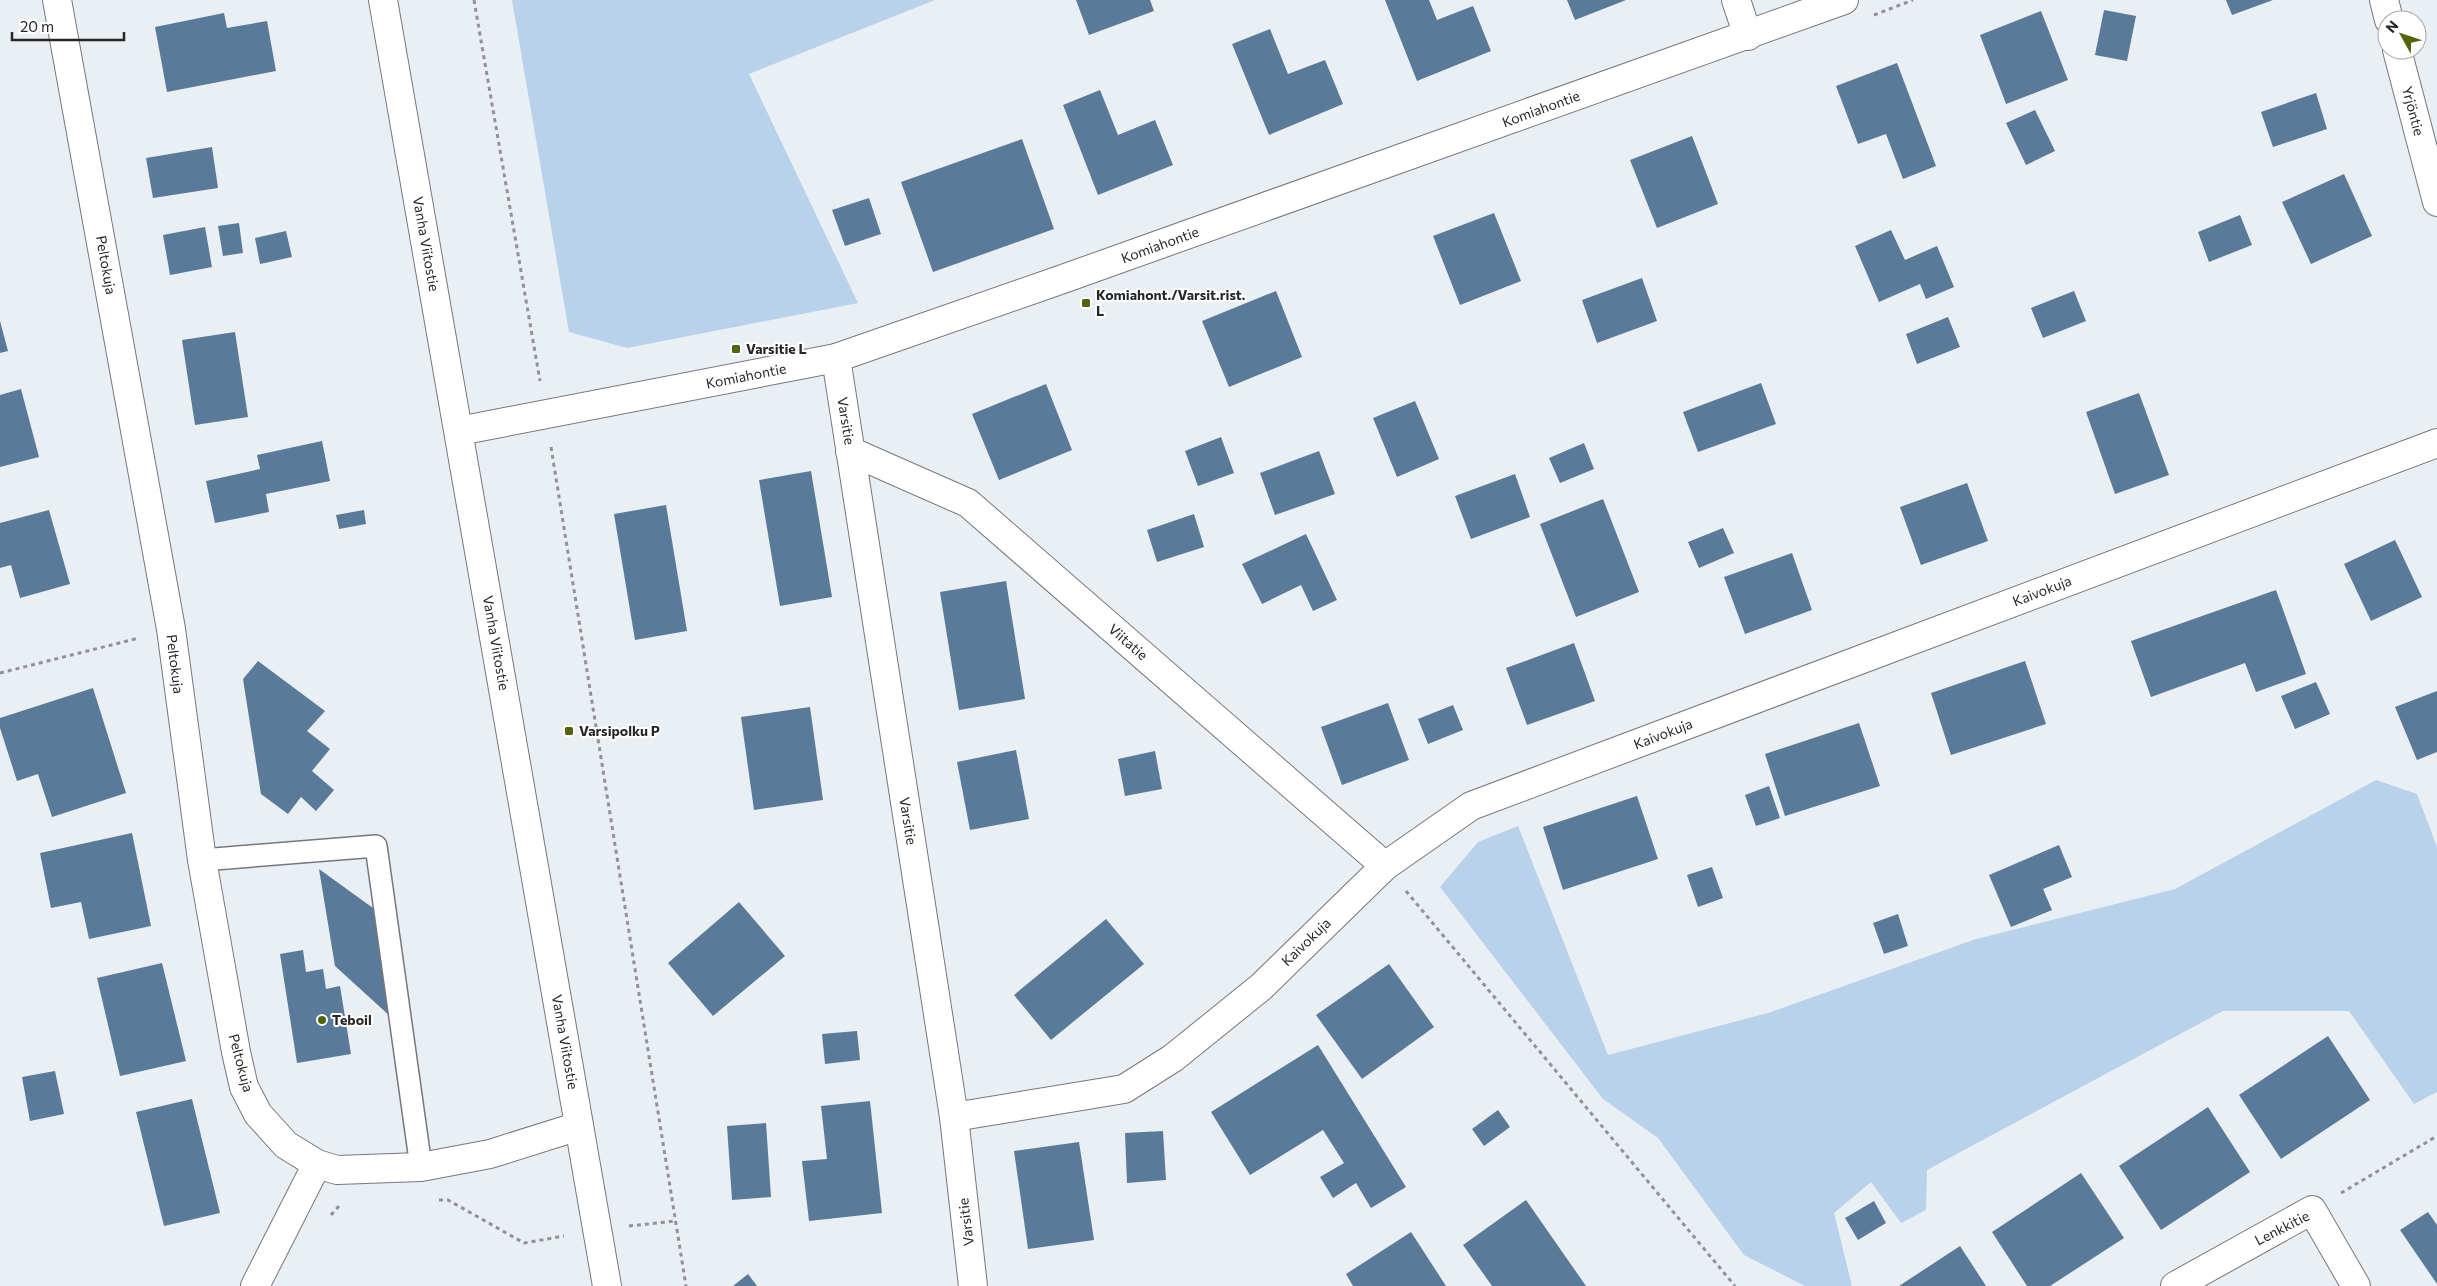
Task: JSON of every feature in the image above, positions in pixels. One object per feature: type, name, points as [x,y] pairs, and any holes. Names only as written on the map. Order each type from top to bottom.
[{"type":"street","name":"Peltokuja","points":[[57,0],[171,629],[202,860],[244,1087],[258,1114],[286,1145],[317,1164],[337,1170],[421,1167],[490,1154],[579,1126]]},
{"type":"street","name":"Vanha Viitostie","points":[[383,0],[607,1286]]},
{"type":"street","points":[[1736,0],[1748,36]]},
{"type":"street","name":"Komiahontie","points":[[459,431],[546,416],[836,358],[1070,277],[1748,36],[1844,0]]},
{"type":"street","name":"Yrjöntie","points":[[2400,60],[2437,202]]},
{"type":"street","name":"Varsitie","points":[[836,358],[954,1117],[973,1286]]},
{"type":"street","name":"Kaivokuja","points":[[954,1117],[1124,1088],[1172,1058],[1260,987],[1385,866],[1472,806],[2437,443]]},
{"type":"street","name":"Viitatie","points":[[850,451],[968,503],[1385,866]]},
{"type":"street","points":[[255,1286],[317,1164]]},
{"type":"street","name":"Lenkkitie","points":[[2175,1286],[2312,1210],[2356,1286]]},
{"type":"lane","points":[[202,860],[376,846],[421,1167]]},
{"type":"path","points":[[474,0],[546,416],[686,1286]]},
{"type":"path","points":[[0,674],[171,629]]},
{"type":"path","points":[[1385,866],[1735,1286]]},
{"type":"path","points":[[2312,1210],[2437,1136]]},
{"type":"path","points":[[304,1190],[339,1206],[349,1205]]},
{"type":"path","points":[[438,1200],[448,1200],[524,1243],[597,1230],[676,1220]]},
{"type":"shaded area","points":[[512,0],[935,0],[749,74],[858,303],[627,348],[569,332]]},
{"type":"shaded area","points":[[2376,780],[2417,794],[2437,847],[2437,1092],[2414,1104],[2349,1011],[2223,1011],[1927,1170],[1926,1210],[1901,1223],[1871,1182],[1834,1213],[1852,1286],[1805,1286],[1744,1255],[1658,1138],[1603,1099],[1440,887],[1478,842],[1518,826],[1608,1055],[1768,1013],[1973,940],[2175,889]]},
{"type":"building","points":[[1076,0],[1150,0],[1154,11],[1089,35]]},
{"type":"building","points":[[1385,0],[1429,0],[1437,20],[1473,6],[1491,51],[1417,81]]},
{"type":"building","points":[[1567,0],[1626,0],[1575,20]]},
{"type":"building","points":[[2226,0],[2273,0],[2232,15]]},
{"type":"building","points":[[2104,10],[2136,16],[2127,61],[2095,55]]},
{"type":"building","points":[[2041,11],[2068,80],[2006,104],[1980,35]]},
{"type":"building","points":[[224,13],[227,28],[267,21],[276,71],[167,92],[155,27]]},
{"type":"building","points":[[1270,29],[1288,74],[1325,60],[1343,104],[1269,135],[1232,44]]},
{"type":"building","points":[[1897,63],[1936,166],[1903,179],[1886,134],[1858,144],[1836,86]]},
{"type":"building","points":[[1100,90],[1118,135],[1155,120],[1173,165],[1098,195],[1063,105]]},
{"type":"building","points":[[2316,93],[2327,129],[2273,147],[2261,112]]},
{"type":"building","points":[[2035,110],[2055,151],[2026,165],[2006,123]]},
{"type":"building","points":[[1692,136],[1718,204],[1657,228],[1630,160]]},
{"type":"building","points":[[1022,139],[1054,229],[933,272],[901,182]]},
{"type":"building","points":[[212,147],[218,188],[153,198],[146,158]]},
{"type":"building","points":[[2344,174],[2372,236],[2311,264],[2282,202]]},
{"type":"building","points":[[869,198],[881,234],[845,246],[832,210]]},
{"type":"building","points":[[1494,213],[1521,281],[1460,305],[1433,236]]},
{"type":"building","points":[[2240,215],[2252,245],[2209,262],[2198,232]]},
{"type":"building","points":[[239,223],[243,253],[223,256],[218,226]]},
{"type":"building","points":[[205,227],[212,267],[170,275],[163,235]]},
{"type":"building","points":[[1891,230],[1905,260],[1937,246],[1954,287],[1926,299],[1920,284],[1879,302],[1855,246]]},
{"type":"building","points":[[286,231],[292,257],[260,264],[255,238]]},
{"type":"building","points":[[1642,278],[1657,321],[1597,343],[1582,300]]},
{"type":"building","points":[[1276,291],[1302,357],[1229,387],[1202,321]]},
{"type":"building","points":[[2074,291],[2086,321],[2043,338],[2031,308]]},
{"type":"building","points":[[1948,317],[1960,347],[1917,364],[1906,334]]},
{"type":"building","points":[[0,321],[8,351],[0,353]]},
{"type":"building","points":[[235,332],[248,417],[195,425],[182,340]]},
{"type":"building","points":[[1761,383],[1776,424],[1698,452],[1683,412]]},
{"type":"building","points":[[1046,384],[1072,450],[999,480],[972,414]]},
{"type":"building","points":[[21,389],[39,457],[0,467],[0,395]]},
{"type":"building","points":[[2139,393],[2169,475],[2115,494],[2086,412]]},
{"type":"building","points":[[1415,401],[1439,459],[1397,477],[1373,418]]},
{"type":"building","points":[[1221,437],[1234,473],[1198,486],[1185,451]]},
{"type":"building","points":[[322,441],[330,481],[266,494],[269,512],[215,523],[206,481],[260,469],[257,455]]},
{"type":"building","points":[[1584,443],[1594,469],[1560,483],[1549,458]]},
{"type":"building","points":[[1319,451],[1335,494],[1275,515],[1260,473]]},
{"type":"building","points":[[811,471],[832,597],[780,606],[759,480]]},
{"type":"building","points":[[1515,474],[1530,517],[1471,539],[1455,496]]},
{"type":"building","points":[[1967,483],[1988,541],[1921,565],[1900,507]]},
{"type":"building","points":[[1603,499],[1639,592],[1576,617],[1540,524]]},
{"type":"building","points":[[666,505],[687,631],[635,640],[614,514]]},
{"type":"building","points":[[49,510],[70,584],[20,598],[11,565],[0,568],[0,523]]},
{"type":"building","points":[[364,510],[366,524],[339,529],[336,515]]},
{"type":"building","points":[[1194,514],[1204,547],[1157,562],[1147,530]]},
{"type":"building","points":[[1723,528],[1734,553],[1699,568],[1688,542]]},
{"type":"building","points":[[1306,534],[1337,600],[1313,611],[1301,585],[1262,604],[1242,564]]},
{"type":"building","points":[[2395,540],[2422,597],[2371,621],[2344,564]]},
{"type":"building","points":[[1792,553],[1812,610],[1745,634],[1724,577]]},
{"type":"building","points":[[1006,581],[1025,699],[959,710],[940,592]]},
{"type":"building","points":[[2276,590],[2306,674],[2256,692],[2245,663],[2151,697],[2131,641]]},
{"type":"building","points":[[1574,643],[1595,701],[1527,725],[1506,668]]},
{"type":"building","points":[[258,661],[325,711],[307,731],[330,749],[312,771],[334,790],[316,811],[301,797],[288,814],[261,794],[243,679]]},
{"type":"building","points":[[2025,661],[2046,724],[1951,755],[1931,693]]},
{"type":"building","points":[[2316,682],[2330,714],[2295,729],[2281,696]]},
{"type":"building","points":[[93,688],[126,793],[52,817],[38,774],[17,781],[0,728],[0,718]]},
{"type":"building","points":[[2437,691],[2437,752],[2417,760],[2395,707]]},
{"type":"building","points":[[1388,703],[1409,760],[1342,785],[1321,727]]},
{"type":"building","points":[[1453,705],[1463,730],[1428,744],[1418,719]]},
{"type":"building","points":[[810,707],[823,800],[754,810],[741,717]]},
{"type":"building","points":[[1859,723],[1880,786],[1785,816],[1765,754]]},
{"type":"building","points":[[1016,750],[1029,819],[970,830],[957,762]]},
{"type":"building","points":[[1155,751],[1162,789],[1125,796],[1118,759]]},
{"type":"building","points":[[1769,786],[1780,818],[1756,826],[1745,795]]},
{"type":"building","points":[[1637,796],[1658,859],[1563,890],[1543,827]]},
{"type":"building","points":[[132,833],[151,926],[89,939],[81,902],[51,908],[40,853]]},
{"type":"building","points":[[2059,845],[2072,877],[2043,889],[2052,910],[2011,927],[1989,875]]},
{"type":"building","points":[[1712,867],[1723,898],[1698,907],[1687,875]]},
{"type":"building","points":[[319,869],[373,908],[391,1017],[335,966]]},
{"type":"building","points":[[739,902],[785,956],[713,1016],[668,963]]},
{"type":"building","points":[[1898,914],[1908,946],[1884,954],[1873,923]]},
{"type":"building","points":[[1106,919],[1144,964],[1051,1040],[1014,995]]},
{"type":"building","points":[[303,950],[306,972],[323,969],[326,989],[340,986],[351,1054],[297,1063],[280,954]]},
{"type":"building","points":[[162,963],[186,1061],[120,1076],[97,978]]},
{"type":"building","points":[[1389,964],[1434,1027],[1362,1079],[1316,1015]]},
{"type":"building","points":[[857,1031],[860,1060],[825,1064],[822,1034]]},
{"type":"building","points":[[2328,1036],[2370,1100],[2281,1159],[2239,1095]]},
{"type":"building","points":[[1318,1045],[1406,1187],[1371,1208],[1356,1183],[1333,1198],[1320,1177],[1344,1163],[1323,1130],[1250,1175],[1211,1112]]},
{"type":"building","points":[[55,1071],[64,1114],[30,1121],[22,1077]]},
{"type":"building","points":[[192,1099],[220,1213],[164,1226],[136,1112]]},
{"type":"building","points":[[870,1101],[882,1213],[809,1221],[802,1161],[827,1159],[821,1106]]},
{"type":"building","points":[[2208,1107],[2250,1172],[2161,1230],[2119,1166]]},
{"type":"building","points":[[1498,1110],[1510,1127],[1484,1146],[1472,1129]]},
{"type":"building","points":[[766,1123],[771,1197],[732,1200],[727,1126]]},
{"type":"building","points":[[1163,1131],[1166,1180],[1127,1183],[1125,1133]]},
{"type":"building","points":[[1079,1142],[1094,1240],[1028,1249],[1014,1151]]},
{"type":"building","points":[[2081,1173],[2124,1238],[2050,1286],[2027,1286],[1992,1232]]},
{"type":"building","points":[[1526,1200],[1586,1286],[1492,1286],[1463,1245]]},
{"type":"building","points":[[1874,1201],[1886,1223],[1858,1240],[1845,1218]]},
{"type":"building","points":[[2428,1212],[2437,1225],[2437,1284],[2400,1230]]},
{"type":"building","points":[[1411,1232],[1446,1286],[1353,1286],[1346,1274]]},
{"type":"building","points":[[1960,1246],[1986,1286],[1899,1286]]},
{"type":"building","points":[[748,1274],[757,1286],[733,1286]]},
{"type":"place","name":"Komiahont./Varsit.rist. L","points":[[1086,303]]},
{"type":"place","name":"Varsitie L","points":[[736,349]]},
{"type":"place","name":"Varsipolku P","points":[[569,731]]},
{"type":"place","name":"Teboil","points":[[322,1020]]}]
